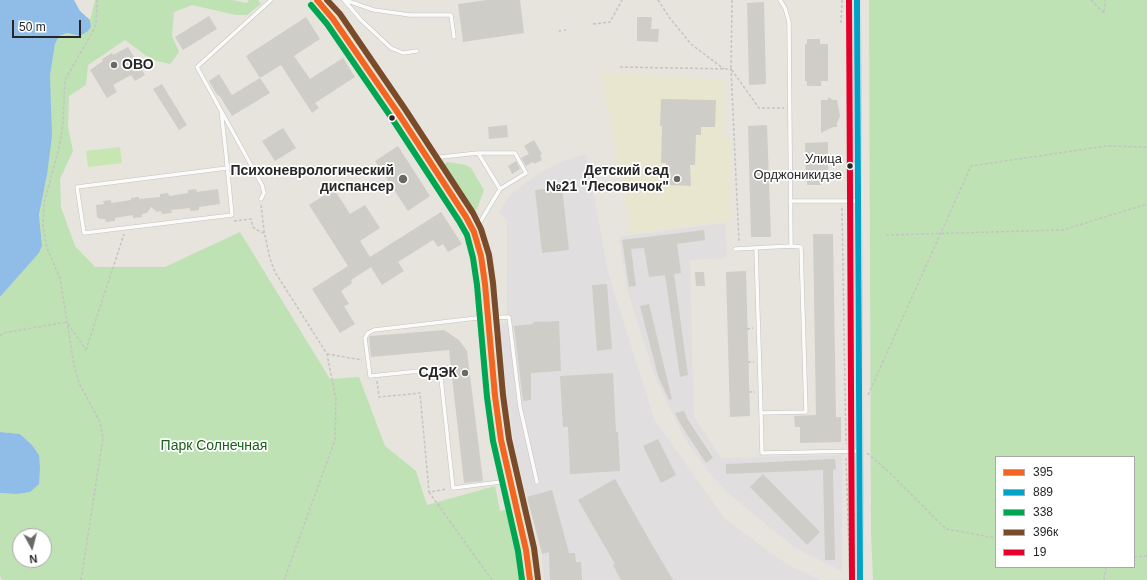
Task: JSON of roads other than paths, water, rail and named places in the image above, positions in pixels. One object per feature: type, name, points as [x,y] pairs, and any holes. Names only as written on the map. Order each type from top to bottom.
[{"type":"main road","points":[[316,0],[336,23],[428,158],[474,232],[481,256],[500,433],[526,550],[530,580]]},
{"type":"street","points":[[857,0],[860,580]]},
{"type":"lane","points":[[261,200],[264,193],[262,185],[197,67],[271,0]]},
{"type":"lane","points":[[345,0],[374,10],[410,15],[451,15],[454,37]]},
{"type":"lane","points":[[345,0],[361,20],[391,48],[403,52],[417,51]]},
{"type":"lane","points":[[780,0],[785,8],[789,22],[790,246]]},
{"type":"lane","points":[[221,110],[232,215],[84,233],[77,187],[227,168]]},
{"type":"lane","points":[[478,153],[500,189]]},
{"type":"lane","points":[[428,158],[478,153],[515,153],[526,173],[500,189],[474,232]]},
{"type":"lane","points":[[790,201],[858,201]]},
{"type":"lane","points":[[737,249],[790,246],[801,247],[806,412],[761,413]]},
{"type":"lane","points":[[756,248],[762,453],[846,451],[859,448]]},
{"type":"lane","points":[[510,481],[453,488],[440,369],[370,376],[365,338],[368,333],[374,330],[509,317],[520,406],[537,482]]},
{"type":"water","points":[[0,0],[74,0],[80,11],[90,20],[91,27],[80,36],[67,33],[59,36],[55,44],[50,76],[52,136],[47,175],[39,215],[42,246],[39,253],[0,297]]},
{"type":"water","points":[[0,432],[20,434],[32,445],[39,455],[39,484],[30,492],[17,494],[0,493]]},
{"type":"place","name":"ОВО","points":[[114,65]]},
{"type":"place","name":"Улица Орджоникидзе","points":[[850,166]]},
{"type":"place","name":"Психоневрологический диспансер","points":[[403,179]]},
{"type":"place","name":"Детский сад №21 \"Лесовичок\"","points":[[677,179]]},
{"type":"place","name":"СДЭК","points":[[465,373]]},
{"type":"park label","name":"Парк Солнечная","points":[[214,446]]}]
